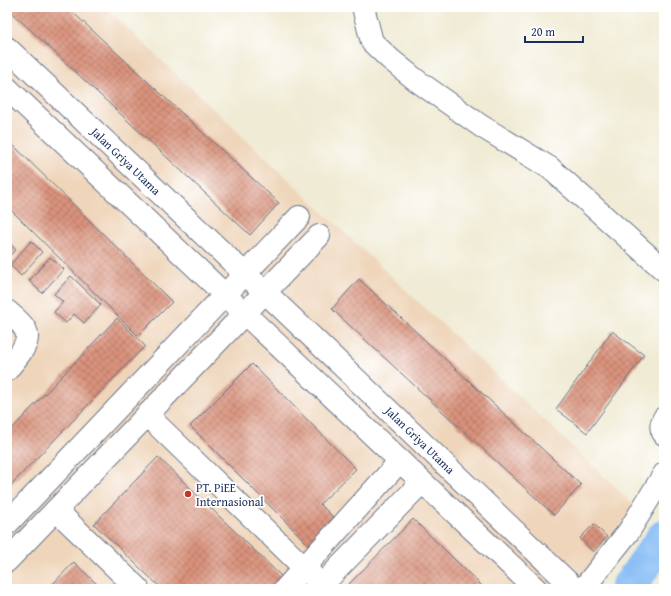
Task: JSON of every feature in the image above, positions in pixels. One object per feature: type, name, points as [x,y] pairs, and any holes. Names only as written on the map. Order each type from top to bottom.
[{"type":"street","points":[[363,7],[372,42],[390,59],[416,80],[481,126],[550,168],[664,270]]},
{"type":"street","name":"Jalan Griya Utama","points":[[7,48],[265,292],[575,589]]},
{"type":"street","points":[[7,88],[535,588]]},
{"type":"street","points":[[7,524],[299,217]]},
{"type":"street","points":[[7,561],[319,236]]},
{"type":"street","points":[[7,311],[22,326],[27,338],[26,344],[7,370]]},
{"type":"street","points":[[147,415],[305,568],[322,588],[422,482]]},
{"type":"street","points":[[664,418],[661,424],[664,434]]},
{"type":"street","points":[[285,589],[400,461]]},
{"type":"street","points":[[583,589],[629,531],[664,474]]},
{"type":"street","points":[[56,510],[138,589]]},
{"type":"shaded area","points":[[7,7],[105,7],[648,518],[591,589],[7,589]]},
{"type":"building","points":[[7,7],[67,7],[279,203],[250,235]]},
{"type":"building","points":[[7,139],[172,302],[138,336],[7,206]]},
{"type":"building","points":[[7,240],[16,250],[7,258]]},
{"type":"building","points":[[31,241],[42,252],[21,276],[10,265]]},
{"type":"building","points":[[50,257],[64,269],[42,293],[29,281]]},
{"type":"building","points":[[71,276],[101,305],[84,323],[74,314],[66,323],[54,312],[63,302],[54,294]]},
{"type":"building","points":[[359,279],[581,485],[554,515],[332,309]]},
{"type":"building","points":[[117,318],[145,346],[7,489],[7,434]]},
{"type":"building","points":[[612,331],[644,355],[587,433],[556,409]]},
{"type":"building","points":[[252,364],[356,469],[320,504],[339,523],[313,549],[190,426]]},
{"type":"building","points":[[158,457],[284,579],[275,589],[162,589],[94,524]]},
{"type":"building","points":[[413,519],[485,589],[354,589],[349,584]]},
{"type":"building","points":[[594,524],[607,537],[593,552],[580,538]]},
{"type":"building","points":[[74,562],[102,589],[48,589]]},
{"type":"waterway","points":[[627,589],[664,537]]},
{"type":"place","name":"PT. PiEE Internasional","points":[[188,494]]}]
